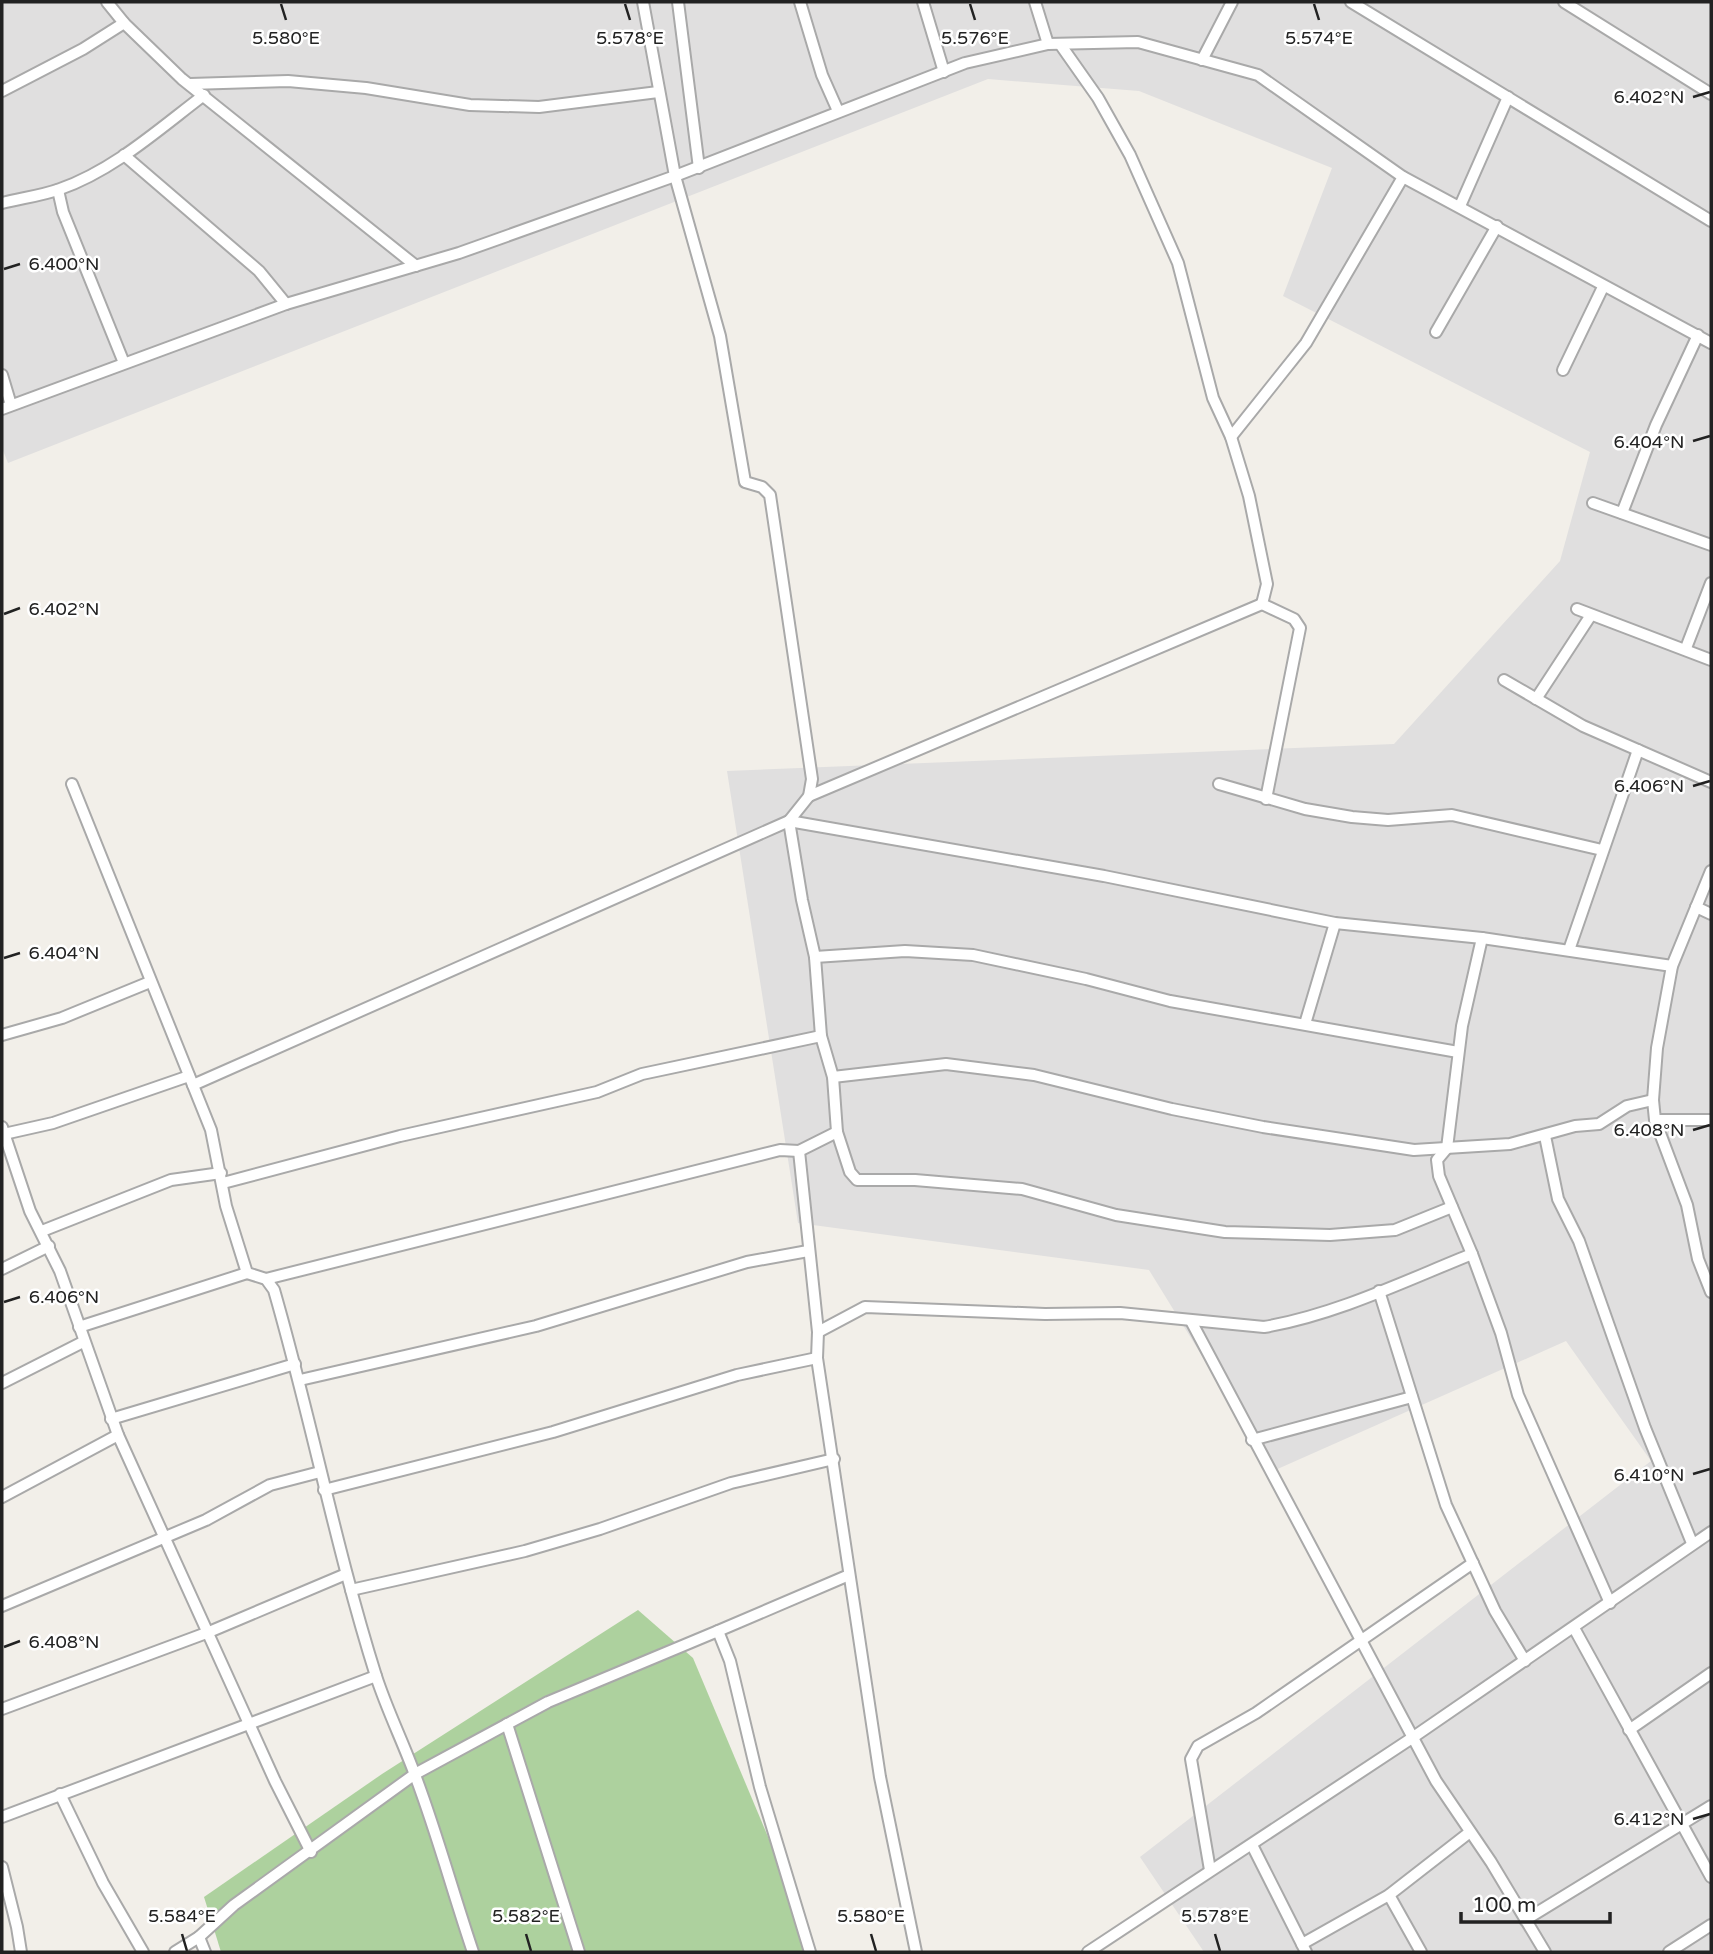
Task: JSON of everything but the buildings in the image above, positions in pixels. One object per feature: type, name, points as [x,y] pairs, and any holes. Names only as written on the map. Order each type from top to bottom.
[{"type":"street","points":[[107,2],[124,23],[204,95],[416,266]]},
{"type":"street","points":[[643,2],[675,176],[720,336],[745,482],[762,487],[770,495],[812,779],[809,796]]},
{"type":"street","points":[[678,2],[699,168]]},
{"type":"street","points":[[800,2],[822,75],[838,111]]},
{"type":"street","points":[[923,2],[944,72]]},
{"type":"street","points":[[1035,2],[1054,44],[1098,98],[1130,155],[1178,263],[1213,398],[1231,437],[1249,496],[1267,584],[1262,604]]},
{"type":"street","points":[[1202,60],[1232,2]]},
{"type":"street","points":[[1353,2],[1711,221]]},
{"type":"street","points":[[1563,2],[1576,5],[1711,94]]},
{"type":"street","points":[[2,91],[83,49],[124,23]]},
{"type":"street","points":[[2,375],[7,407],[286,304],[416,266],[699,168],[838,111],[944,72],[1003,53],[1054,44],[1138,42],[1258,75],[1402,177],[1711,343]]},
{"type":"street","points":[[190,83],[288,81],[366,88],[470,105],[538,107],[658,92]]},
{"type":"street","points":[[2,203],[58,190],[124,155],[204,95]]},
{"type":"street","points":[[1460,206],[1508,97]]},
{"type":"street","points":[[124,155],[259,271],[286,304]]},
{"type":"street","points":[[1231,437],[1306,343],[1402,177]]},
{"type":"street","points":[[58,190],[63,212],[124,363]]},
{"type":"street","points":[[1436,332],[1497,226]]},
{"type":"street","points":[[1563,370],[1603,287]]},
{"type":"street","points":[[1622,513],[1656,425],[1698,335]]},
{"type":"street","points":[[1593,503],[1711,545]]},
{"type":"street","points":[[1686,648],[1711,583]]},
{"type":"street","points":[[311,1852],[249,1723],[111,1419],[49,1246],[30,1211],[6,1152],[3,1130],[53,1123],[191,1080],[789,821],[809,796],[1262,604],[1294,619],[1300,628],[1266,799]]},
{"type":"street","points":[[1577,610],[1686,648],[1711,660]]},
{"type":"street","points":[[1536,699],[1591,615]]},
{"type":"street","points":[[1504,680],[1583,726],[1711,782]]},
{"type":"street","points":[[1569,950],[1638,751]]},
{"type":"street","points":[[72,784],[211,1130],[247,1273]]},
{"type":"street","points":[[1219,784],[1266,799],[1352,817],[1388,820],[1452,815],[1602,850]]},
{"type":"street","points":[[789,821],[1104,876],[1335,923],[1482,938],[1672,966]]},
{"type":"street","points":[[789,821],[815,957],[821,1036],[833,1077],[837,1132],[850,1172],[857,1180],[915,1180],[1022,1189],[1116,1215],[1225,1232],[1330,1235],[1395,1230],[1452,1207]]},
{"type":"street","points":[[1711,872],[1672,966],[1657,1048],[1653,1100],[1655,1121],[1687,1205],[1698,1259],[1711,1292]]},
{"type":"street","points":[[1696,907],[1711,914]]},
{"type":"street","points":[[1305,1024],[1335,923]]},
{"type":"street","points":[[1482,938],[1458,1052],[1457,1088],[1447,1148],[1437,1160],[1439,1175],[1502,1333],[1518,1395],[1610,1603]]},
{"type":"street","points":[[815,957],[905,951],[973,955],[1086,979],[1170,1001],[1458,1052]]},
{"type":"street","points":[[2,1034],[62,1018],[150,982]]},
{"type":"street","points":[[42,1231],[171,1180],[222,1178],[597,1092],[642,1074],[821,1036]]},
{"type":"street","points":[[833,1077],[946,1064],[1034,1075],[1172,1109],[1263,1127],[1414,1150],[1510,1144],[1599,1124],[1627,1106],[1653,1100]]},
{"type":"street","points":[[1655,1121],[1711,1119]]},
{"type":"street","points":[[265,1279],[780,1150],[799,1151],[837,1132]]},
{"type":"street","points":[[1545,1136],[1558,1199],[1579,1241],[1641,1416],[1692,1543]]},
{"type":"street","points":[[799,1151],[818,1332],[817,1358],[880,1777],[916,1952]]},
{"type":"street","points":[[2,1269],[49,1246]]},
{"type":"street","points":[[300,1380],[536,1326],[747,1262],[808,1251]]},
{"type":"street","points":[[818,1332],[865,1307],[1045,1314],[1120,1313],[1264,1327],[1283,1324],[1379,1291],[1472,1254]]},
{"type":"street","points":[[1698,1259],[1711,1268]]},
{"type":"street","points":[[79,1327],[247,1273],[265,1279],[274,1290],[300,1380],[346,1574],[376,1676],[415,1774],[472,1952]]},
{"type":"street","points":[[1379,1291],[1446,1505],[1495,1611],[1525,1661]]},
{"type":"street","points":[[1191,1321],[1436,1782],[1545,1952]]},
{"type":"street","points":[[2,1383],[83,1342]]},
{"type":"street","points":[[324,1490],[553,1432],[737,1375],[817,1358]]},
{"type":"street","points":[[111,1419],[295,1364]]},
{"type":"street","points":[[1252,1440],[1412,1397]]},
{"type":"street","points":[[2,1497],[118,1435]]},
{"type":"street","points":[[351,1590],[524,1551],[600,1529],[731,1483],[834,1458]]},
{"type":"street","points":[[2,1606],[164,1535],[206,1520],[270,1485],[320,1472]]},
{"type":"street","points":[[1088,1952],[1210,1870],[1252,1846],[1711,1532]]},
{"type":"street","points":[[1210,1870],[1191,1759],[1198,1746],[1256,1713],[1473,1563]]},
{"type":"street","points":[[2,1709],[209,1632],[346,1574]]},
{"type":"street","points":[[175,1952],[199,1937],[234,1905],[311,1852],[415,1774],[548,1702],[849,1575]]},
{"type":"street","points":[[1574,1628],[1711,1877]]},
{"type":"street","points":[[718,1631],[730,1661],[760,1787],[810,1952]]},
{"type":"street","points":[[1629,1731],[1711,1673]]},
{"type":"street","points":[[2,1817],[376,1676]]},
{"type":"street","points":[[506,1724],[579,1952]]},
{"type":"street","points":[[60,1794],[103,1883],[142,1952]]},
{"type":"street","points":[[1525,1920],[1711,1806]]},
{"type":"street","points":[[1252,1846],[1304,1948],[1390,1895],[1470,1832]]},
{"type":"street","points":[[2,1867],[18,1927],[21,1952]]},
{"type":"street","points":[[1390,1895],[1421,1952]]},
{"type":"street","points":[[1669,1952],[1711,1925]]},
{"type":"street","points":[[199,1937],[205,1952]]},
{"type":"shaded area","points":[[2,2],[1711,2],[1711,1952],[1204,1952],[1140,1857],[1651,1461],[1566,1341],[1273,1471],[1149,1270],[798,1223],[727,771],[1394,744],[1560,561],[1590,452],[1283,296],[1332,168],[1139,91],[988,79],[8,463],[2,448]]},
{"type":"green space","points":[[638,1610],[693,1658],[797,1906],[812,1952],[221,1952],[204,1897],[382,1774]]}]
